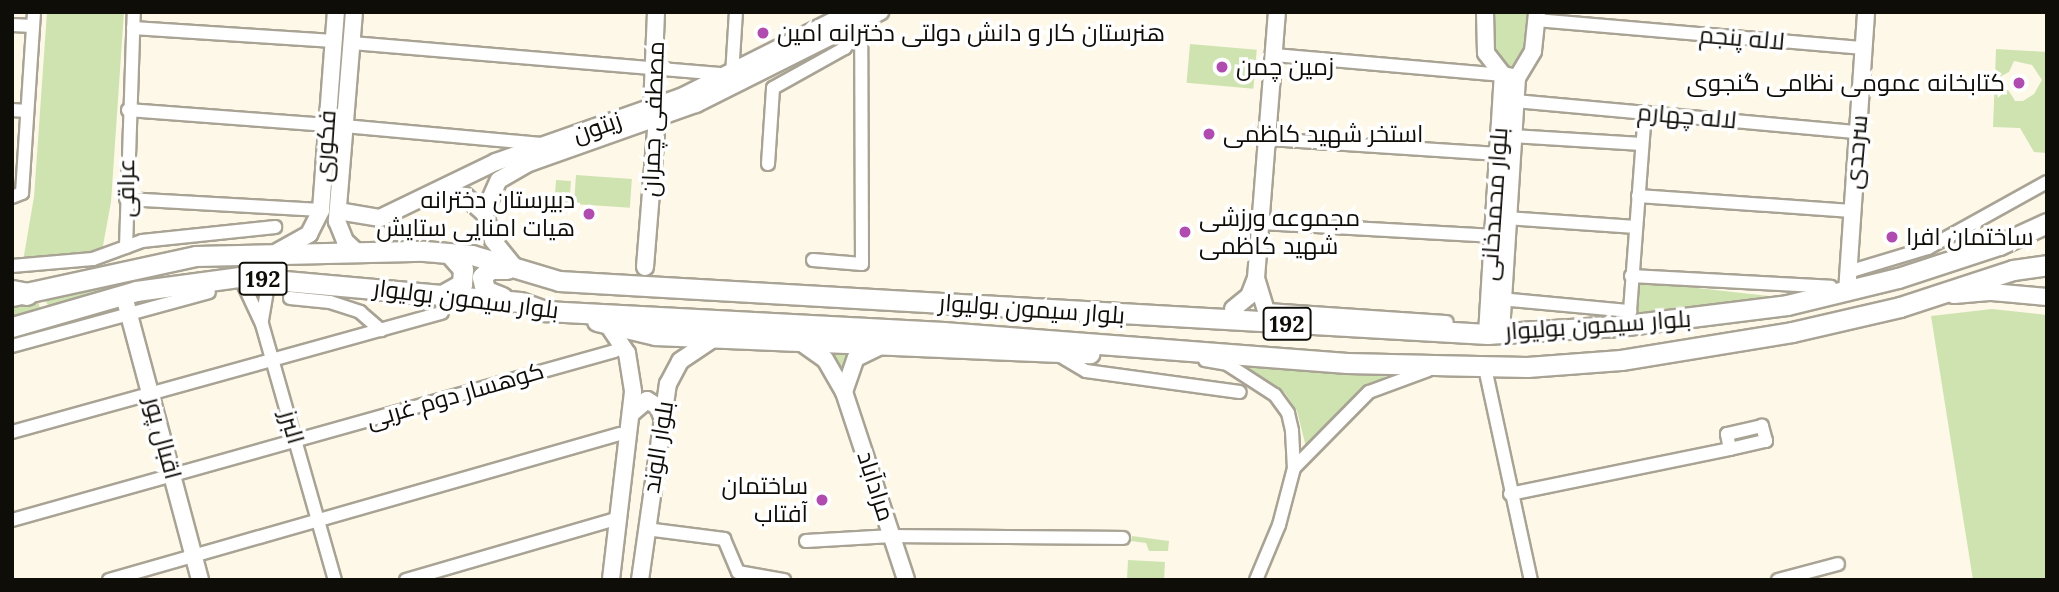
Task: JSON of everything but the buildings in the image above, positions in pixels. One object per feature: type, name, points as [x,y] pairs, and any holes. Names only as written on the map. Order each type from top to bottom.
[{"type":"main road","name":"بلوار سیمون بولیوار","points":[[17,294],[163,260],[271,253],[449,253],[472,255],[559,281],[999,307],[1271,317],[1494,333],[1723,316],[1839,290],[1999,245],[2047,223]]},
{"type":"main road","points":[[442,304],[463,284],[463,269],[449,253]]},
{"type":"main road","name":"بلوار سیمون بولیوار","points":[[12,327],[126,305],[197,280],[240,277],[442,304],[520,302],[545,311],[943,332],[1160,351],[1435,368],[1485,368],[1621,360],[1792,332],[1900,307],[2013,270],[2047,265]]},
{"type":"main road","points":[[517,270],[491,269],[481,282],[488,292],[520,302]]},
{"type":"main road","points":[[999,307],[1055,300],[1233,309],[1271,317]]},
{"type":"main road","points":[[577,312],[608,325],[655,335],[794,337],[1059,355],[1160,351]]},
{"type":"street","name":"عراقی","points":[[12,266],[93,259],[126,247],[128,110],[134,12]]},
{"type":"street","name":"فکوری","points":[[271,253],[306,237],[321,210],[336,12]]},
{"type":"street","name":"فکوری","points":[[354,12],[338,230],[359,254]]},
{"type":"street","name":"مصطفی چمران","points":[[645,267],[655,113],[653,69],[656,12]]},
{"type":"street","points":[[352,43],[732,75],[736,12]]},
{"type":"street","name":"زیتون","points":[[338,211],[380,218],[545,144],[655,113],[856,18],[880,12]]},
{"type":"street","points":[[1233,309],[1248,296],[1256,278],[1277,12]]},
{"type":"street","points":[[1485,12],[1486,53],[1510,76]]},
{"type":"street","name":"سرحدی","points":[[1839,290],[1848,272],[1866,12]]},
{"type":"street","points":[[1510,76],[1533,51],[1537,16]]},
{"type":"street","name":"لاله پنجم","points":[[1537,16],[1864,48]]},
{"type":"street","points":[[768,164],[773,88],[845,48],[856,18]]},
{"type":"street","points":[[813,260],[862,264],[856,18]]},
{"type":"street","name":"زیتون","points":[[484,213],[489,194],[513,170],[655,113],[856,18]]},
{"type":"street","points":[[12,24],[34,19],[17,196]]},
{"type":"street","points":[[133,27],[334,41]]},
{"type":"street","points":[[1273,55],[1510,76]]},
{"type":"street","name":"بلوار محمدخانی","points":[[1494,333],[1500,299],[1515,101],[1510,76]]},
{"type":"street","name":"بلوار محمدخانی","points":[[1494,333],[1491,236],[1497,154],[1510,76]]},
{"type":"street","name":"لاله چهارم","points":[[1515,101],[1858,132]]},
{"type":"street","points":[[12,110],[27,111]]},
{"type":"street","points":[[128,110],[327,125]]},
{"type":"street","points":[[1500,299],[1630,311],[1645,113]]},
{"type":"street","points":[[344,126],[545,144]]},
{"type":"street","points":[[1512,136],[1642,144]]},
{"type":"street","points":[[1267,139],[1497,154]]},
{"type":"street","points":[[1848,272],[1928,248],[2047,182]]},
{"type":"street","points":[[436,192],[465,196],[484,213],[493,240],[517,270]]},
{"type":"street","points":[[1638,196],[1851,211]]},
{"type":"street","points":[[126,198],[321,210]]},
{"type":"street","points":[[1506,218],[1636,227]]},
{"type":"street","points":[[1261,223],[1491,236]]},
{"type":"street","points":[[126,247],[201,233],[275,227]]},
{"type":"street","points":[[1631,275],[1839,290]]},
{"type":"street","name":"البرز","points":[[240,277],[262,324],[335,580]]},
{"type":"street","points":[[1256,278],[1271,317]]},
{"type":"street","points":[[262,324],[269,279]]},
{"type":"street","points":[[12,346],[126,305],[209,292]]},
{"type":"street","points":[[1900,307],[1975,293],[2047,297]]},
{"type":"street","points":[[289,298],[330,302],[360,312],[381,330]]},
{"type":"street","points":[[12,432],[381,330],[442,304]]},
{"type":"street","name":"اقبال پور","points":[[126,305],[174,473],[200,580]]},
{"type":"street","name":"بلوار الوند","points":[[608,325],[631,363],[632,413],[611,580]]},
{"type":"street","name":"بلوار الوند","points":[[640,580],[662,417],[672,373],[693,350],[717,336]]},
{"type":"street","name":"مرادآباد","points":[[794,337],[825,359],[845,392],[906,580]]},
{"type":"street","points":[[845,392],[856,358],[892,343]]},
{"type":"street","name":"کوهسار دوم غربی","points":[[12,520],[615,351]]},
{"type":"street","points":[[1160,351],[1227,364],[1275,395],[1288,413],[1294,468],[1279,525],[1256,580]]},
{"type":"street","points":[[1059,355],[1086,372],[1240,392]]},
{"type":"street","points":[[1294,468],[1369,392],[1435,368]]},
{"type":"street","points":[[1485,368],[1510,494],[1531,580]]},
{"type":"street","points":[[632,413],[646,400],[658,407],[662,417]]},
{"type":"street","points":[[109,580],[620,434]]},
{"type":"street","points":[[1510,494],[1730,449]]},
{"type":"street","points":[[406,580],[619,518]]},
{"type":"street","points":[[646,529],[724,539],[738,576],[784,580]]},
{"type":"street","points":[[806,541],[892,536],[1123,538]]},
{"type":"street","points":[[1778,580],[1838,564]]},
{"type":"green space","points":[[47,12],[124,12],[111,202],[102,251],[23,261],[34,197]]},
{"type":"green space","points":[[1491,12],[1530,12],[1526,46],[1509,70],[1489,44]]},
{"type":"green space","name":"زمین چمن","points":[[1190,44],[1257,50],[1253,89],[1187,83]]},
{"type":"green space","points":[[1996,49],[2047,52],[2047,153],[2034,152],[2020,128],[1993,127]],"holes":[[[2014,61],[2032,65],[2042,80],[2034,94],[2023,101],[2015,101],[2009,91],[1997,85],[1996,79],[2009,72]]]},
{"type":"green space","points":[[576,175],[632,179],[630,208],[574,204]]},
{"type":"green space","points":[[556,180],[571,181],[569,210],[554,209]]},
{"type":"green space","points":[[131,278],[132,286],[50,308],[44,299]]},
{"type":"green space","points":[[1635,281],[1786,298],[1633,321]]},
{"type":"green space","points":[[38,300],[41,313],[12,321],[12,304]]},
{"type":"green space","points":[[1992,309],[2047,315],[2047,580],[1973,580],[1931,316]]},
{"type":"green space","points":[[813,344],[865,346],[847,361],[841,377]]},
{"type":"green space","points":[[1236,360],[1408,372],[1388,375],[1358,393],[1306,447],[1297,411],[1285,393]]},
{"type":"green space","points":[[1132,536],[1169,541],[1168,551],[1149,551],[1146,543],[1131,541]]},
{"type":"green space","points":[[1128,560],[1165,562],[1164,580],[1127,580]]},
{"type":"place","name":"هنرستان کار و دانش دولتی دخترانه امین","points":[[763,33]]},
{"type":"place","name":"زمین چمن","points":[[1222,67]]},
{"type":"place","name":"کتابخانه عمومی نظامی گنجوی","points":[[2019,83]]},
{"type":"place","name":"استخر شهید کاظمی","points":[[1209,134]]},
{"type":"place","name":"دبیرستان دخترانه هیات امنایی ستایش","points":[[589,214]]},
{"type":"place","name":"مجموعه ورزشی شهید کاظمی","points":[[1185,232]]},
{"type":"place","name":"ساختمان افرا","points":[[1892,237]]},
{"type":"place","name":"ساختمان آفتاب","points":[[822,500]]}]
